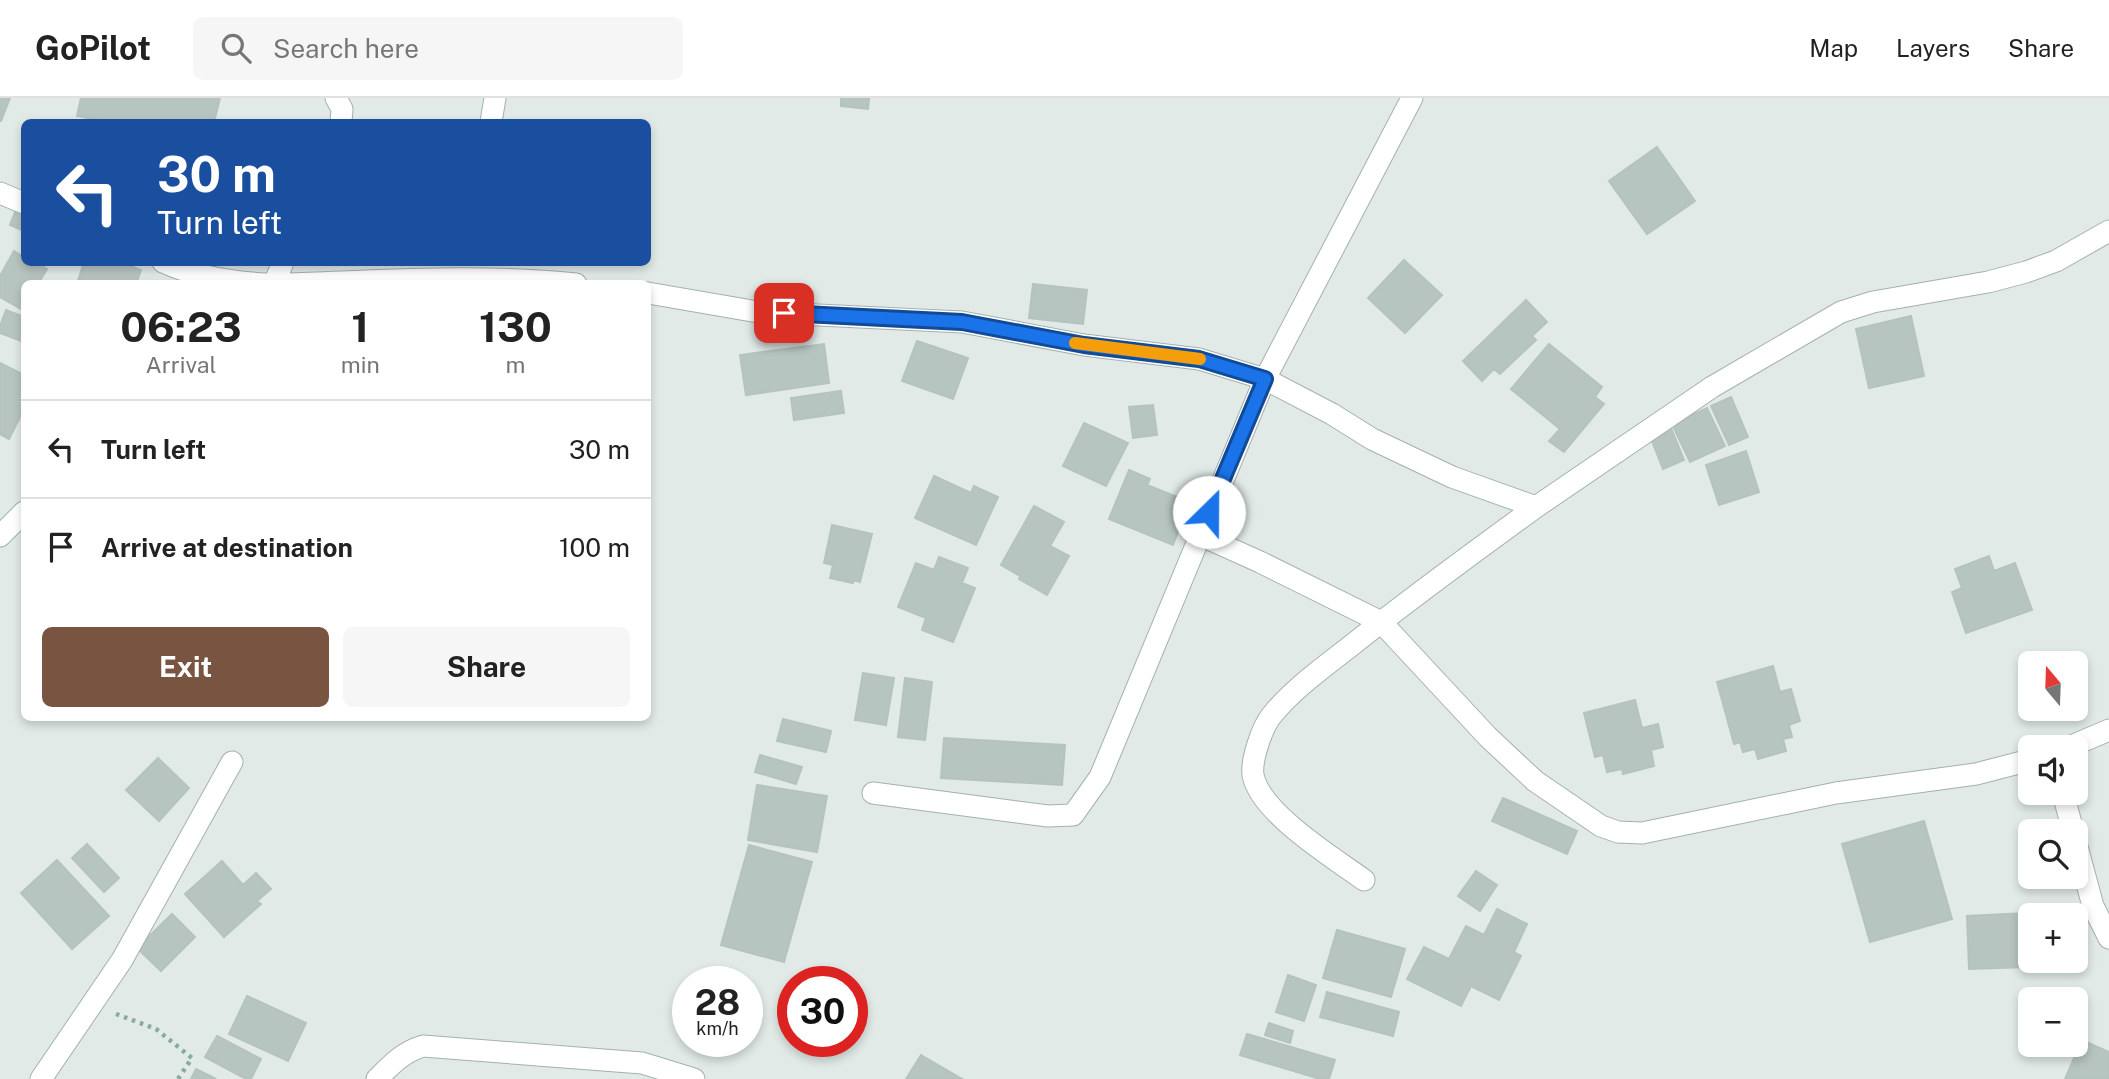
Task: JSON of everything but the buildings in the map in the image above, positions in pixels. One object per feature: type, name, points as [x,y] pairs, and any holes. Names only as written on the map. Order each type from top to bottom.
[{"type":"street","points":[[336,98],[341,104],[341,119]]},
{"type":"street","points":[[492,119],[495,98]]},
{"type":"street","points":[[873,793],[1048,816],[1073,815],[1100,777],[1265,379],[1412,98]]},
{"type":"street","points":[[0,193],[21,202]]},
{"type":"street","points":[[1364,880],[1294,829],[1265,799],[1253,775],[1259,736],[1271,716],[1301,685],[1536,507],[1712,387],[1841,312],[1873,302],[1988,282],[2026,272],[2056,261],[2109,231]]},
{"type":"street","points":[[168,266],[185,279]]},
{"type":"street","points":[[328,280],[432,270],[536,280]]},
{"type":"street","points":[[651,294],[758,312],[962,322],[1084,345],[1199,359],[1265,379],[1332,414],[1372,439],[1452,477],[1536,507]]},
{"type":"street","points":[[0,536],[21,515]]},
{"type":"street","points":[[1200,535],[1381,622],[1488,737],[1535,780],[1601,827],[1618,832],[1642,833],[1836,793],[1976,774],[2018,763]]},
{"type":"street","points":[[2088,739],[2109,730]]},
{"type":"street","points":[[41,1079],[122,960],[232,762]]},
{"type":"street","points":[[2088,887],[2093,906],[2109,938]]},
{"type":"street","points":[[377,1079],[397,1059],[410,1050],[423,1046],[642,1063],[694,1079]]},
{"type":"path","points":[[92,1006],[156,1029],[192,1058],[178,1079]]},
{"type":"slow traffic","points":[[1075,343],[1200,359]]},
{"type":"route","points":[[784,313],[962,322],[1084,345],[1199,359],[1265,379],[1209,512]]}]
